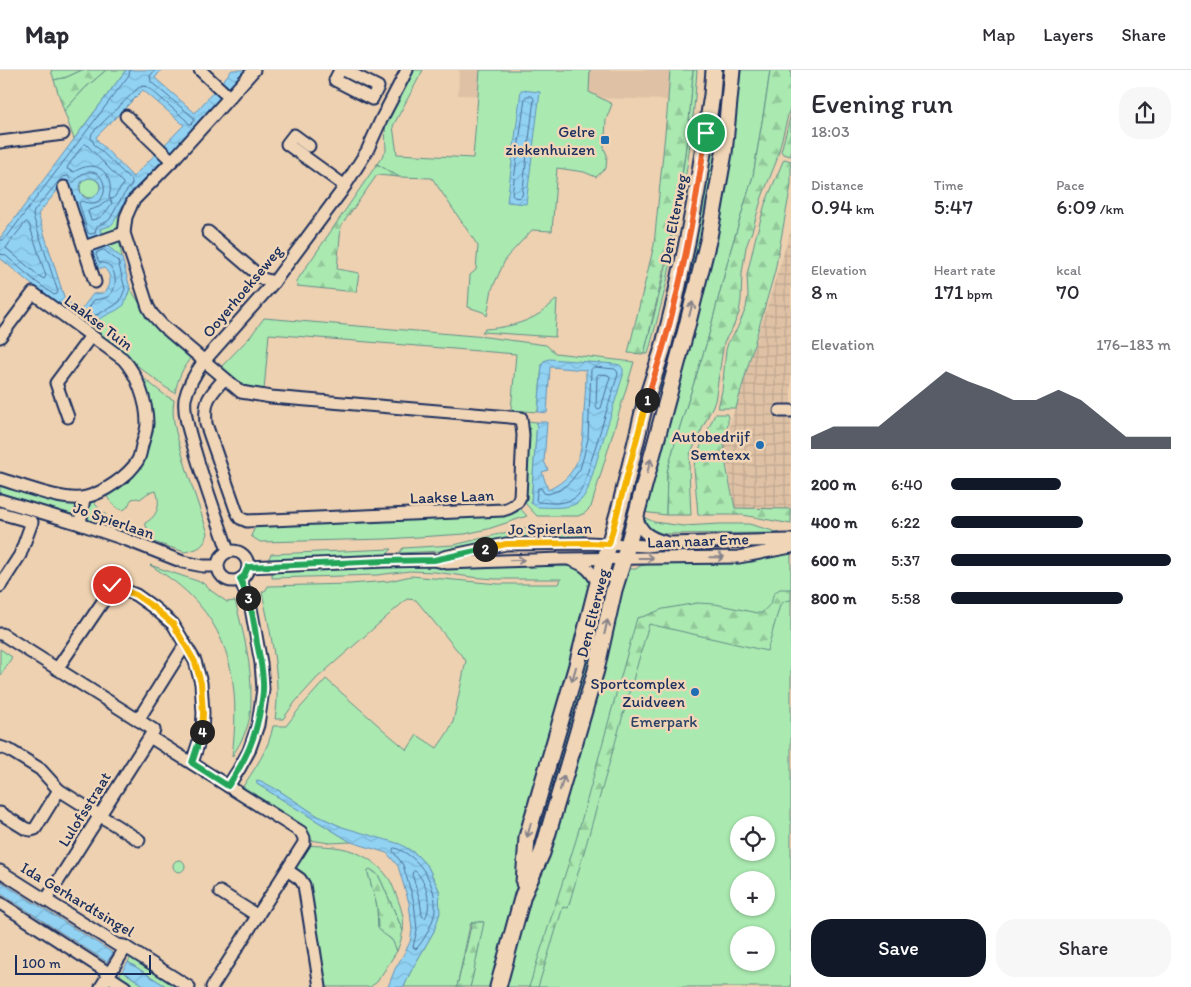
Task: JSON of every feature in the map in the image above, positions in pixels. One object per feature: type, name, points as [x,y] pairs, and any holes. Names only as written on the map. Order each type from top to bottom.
[{"type":"main road","name":"Den Elterweg","points":[[523,895],[527,837],[577,666],[679,282],[702,163],[714,70]]},
{"type":"main road","name":"Den Elterweg","points":[[498,987],[523,895],[542,853],[596,670],[614,590],[686,330],[709,237],[724,152],[732,70]]},
{"type":"main road","points":[[724,152],[739,70]]},
{"type":"street","points":[[200,70],[230,98]]},
{"type":"street","points":[[84,247],[124,233],[126,217],[133,201],[172,161],[254,70]]},
{"type":"street","points":[[342,70],[335,80],[372,98],[375,93],[392,102]]},
{"type":"street","name":"Ooyerhoekseweg","points":[[228,551],[196,455],[189,430],[185,398],[194,376],[204,361],[274,282],[345,186],[367,151],[407,70]]},
{"type":"street","points":[[126,116],[172,161]]},
{"type":"street","points":[[0,142],[63,134]]},
{"type":"street","points":[[309,146],[294,135],[287,144],[345,186]]},
{"type":"street","points":[[64,187],[95,282]]},
{"type":"street","points":[[208,232],[263,279],[274,282]]},
{"type":"street","name":"Laakse Laan","points":[[124,233],[145,300],[152,314],[163,326],[241,392],[522,418],[523,435],[520,497],[518,502],[511,508],[503,510],[247,521],[240,518],[236,510],[206,424],[205,409],[208,398],[224,379]]},
{"type":"street","name":"Laakse Tuin","points":[[0,337],[33,293],[129,365],[141,391],[146,410],[147,424],[139,459],[128,473],[112,485],[84,498],[63,498],[0,479]]},
{"type":"street","points":[[68,417],[56,383],[91,336]]},
{"type":"street","points":[[80,524],[84,498]]},
{"type":"street","name":"Jo Spierlaan","points":[[0,500],[80,524],[183,562],[203,566],[217,566]]},
{"type":"street","points":[[0,513],[32,522],[20,555],[0,586]]},
{"type":"street","name":"Laan naar Eme","points":[[636,516],[638,524],[651,538],[669,543]]},
{"type":"street","name":"Laan naar Eme","points":[[626,552],[647,546],[669,543],[791,540]]},
{"type":"street","name":"Jo Spierlaan","points":[[248,567],[434,560],[506,544],[588,543],[607,551]]},
{"type":"street","name":"Laan naar Eme","points":[[607,551],[739,557],[791,547]]},
{"type":"street","points":[[228,551],[240,552],[248,561],[248,567],[244,576],[234,581],[223,577],[217,566],[220,557],[228,551]]},
{"type":"street","name":"Jo Spierlaan","points":[[434,560],[447,563],[567,558],[607,551]]},
{"type":"street","name":"Jo Spierlaan","points":[[567,558],[590,570],[598,583]]},
{"type":"street","points":[[228,786],[249,751],[258,725],[263,689],[261,664],[251,608],[240,579]]},
{"type":"street","points":[[57,669],[110,591],[112,585],[136,595],[173,624],[195,662],[201,683],[203,713],[202,732],[192,763]]},
{"type":"street","points":[[0,634],[154,730],[150,737],[301,832],[304,843],[212,987]]},
{"type":"street","points":[[138,720],[186,645]]},
{"type":"street","name":"Lulofsstraat","points":[[46,900],[150,737]]},
{"type":"street","points":[[0,747],[9,750],[40,769],[59,790],[139,840]]},
{"type":"street","points":[[0,813],[26,829],[34,829],[59,790]]},
{"type":"street","name":"Ida Gerhardtsingel","points":[[0,870],[124,951],[189,987]]},
{"type":"street","points":[[287,870],[300,879],[304,885],[320,987]]},
{"type":"street","points":[[220,892],[258,916]]},
{"type":"street","points":[[0,904],[104,970],[111,972],[125,987]]},
{"type":"street","points":[[101,987],[124,951]]},
{"type":"shaded area","points":[[459,70],[675,70],[672,100],[458,95]]},
{"type":"shaded area","points":[[791,230],[791,509],[735,509],[724,443]]},
{"type":"green space","points":[[51,70],[82,70],[67,77],[54,80]]},
{"type":"green space","points":[[82,70],[106,70],[85,88],[64,111],[54,80],[67,77]]},
{"type":"green space","points":[[106,70],[126,70],[74,139],[64,111],[85,88]]},
{"type":"green space","points":[[413,70],[423,70],[393,126],[397,154],[473,158],[480,70],[590,70],[589,92],[612,104],[606,120],[605,137],[603,137],[607,155],[606,168],[596,177],[584,172],[557,168],[552,231],[532,230],[506,258],[492,289],[487,316],[483,312],[468,307],[470,275],[476,270],[478,246],[432,178],[399,177],[377,164],[386,151],[385,124]]},
{"type":"green space","points":[[670,70],[693,70],[681,178],[661,284],[644,354],[628,353],[654,245]]},
{"type":"green space","points":[[693,70],[697,70],[695,94],[680,215],[669,274],[648,354],[644,354],[667,262],[676,214]]},
{"type":"green space","points":[[719,70],[728,70],[712,200],[660,411],[656,411]]},
{"type":"green space","points":[[741,70],[770,70],[753,176],[731,249],[707,342],[667,472],[666,515],[642,512],[699,311],[721,210]]},
{"type":"green space","points":[[770,70],[791,70],[791,104],[776,162],[762,197],[746,247],[739,313],[724,342],[715,401],[690,455],[691,515],[666,515],[667,472],[707,342],[731,249],[753,176]]},
{"type":"green space","points":[[791,114],[791,156],[783,154],[781,151]]},
{"type":"green space","points":[[784,159],[791,161],[791,185],[775,271],[736,408],[718,408],[722,391],[726,350],[746,308],[748,295],[747,275],[755,240],[765,204]]},
{"type":"green space","points":[[377,164],[399,177],[377,175],[341,226],[337,269],[359,273],[356,292],[297,286],[296,282]]},
{"type":"green space","points":[[86,178],[94,178],[100,184],[100,192],[94,198],[86,198],[80,192],[80,184]]},
{"type":"green space","points":[[126,200],[120,215],[118,231],[102,236],[100,229],[113,221]]},
{"type":"green space","points":[[119,239],[122,258],[105,244]]},
{"type":"green space","points":[[130,288],[150,320],[159,330],[192,356],[181,373],[175,393],[80,321],[97,320],[127,297]]},
{"type":"green space","points":[[557,299],[555,337],[482,332],[485,329],[520,323],[539,314]]},
{"type":"green space","points":[[264,318],[486,337],[546,345],[555,353],[634,362],[591,507],[585,513],[578,516],[537,516],[522,500],[524,496],[530,430],[527,421],[537,422],[531,503],[559,507],[623,375],[544,361],[542,365],[538,412],[511,410],[516,354],[269,334],[264,390],[240,383],[220,368],[250,337]]},
{"type":"green space","points":[[142,377],[174,400],[177,438],[208,533],[203,544],[194,550],[185,552],[88,520],[88,505],[90,501],[93,501],[110,519],[133,531],[149,536],[145,523],[156,513],[158,500],[156,491],[148,493],[140,499],[132,499],[127,507],[122,510],[114,505],[106,495],[126,481],[144,457],[148,448],[153,427],[153,417],[150,396]]},
{"type":"green space","points":[[715,414],[727,414],[728,418],[724,442],[727,470],[735,508],[791,509],[791,524],[743,515],[698,515],[695,459]]},
{"type":"green space","points":[[0,484],[63,503],[77,502],[78,513],[74,515],[0,493]]},
{"type":"green space","points":[[518,506],[527,516],[488,529],[465,534],[386,539],[260,542],[251,536],[256,525]]},
{"type":"green space","points":[[641,516],[654,522],[683,526],[749,524],[780,533],[649,534]]},
{"type":"green space","points":[[528,527],[585,527],[583,538],[485,542],[443,551],[399,553],[403,548],[454,545]]},
{"type":"green space","points":[[392,549],[385,556],[268,560],[271,554]]},
{"type":"green space","name":"Emerpark","points":[[791,551],[791,987],[470,987],[483,922],[472,922],[457,987],[404,987],[434,931],[439,890],[428,867],[415,853],[342,827],[318,816],[278,790],[257,784],[351,842],[330,843],[310,840],[308,833],[300,824],[242,788],[265,750],[273,726],[286,726],[326,679],[407,750],[417,735],[437,748],[453,722],[466,661],[416,600],[407,599],[317,678],[283,719],[275,719],[277,704],[276,672],[262,592],[268,586],[350,584],[389,581],[411,576],[498,584],[559,584],[561,579],[495,579],[410,571],[377,575],[272,578],[272,569],[498,565],[574,566],[577,569],[636,569],[652,563],[753,562]]},
{"type":"green space","points":[[150,565],[203,583],[227,602],[235,601],[249,662],[251,704],[250,715],[242,740],[232,757],[235,713],[234,691],[231,670],[217,631],[205,612],[190,595]]},
{"type":"green space","points":[[780,589],[791,589],[791,600],[785,601],[780,605],[767,651],[649,624],[568,908],[563,907],[538,987],[529,987],[576,840],[637,618],[663,609],[697,603],[715,604],[762,613],[771,603],[774,594]]},
{"type":"green space","points":[[0,649],[12,657],[1,675],[0,674]]},
{"type":"green space","points":[[306,845],[347,849],[360,854],[378,866],[392,883],[402,914],[403,931],[378,875],[372,870],[368,873],[377,906],[378,928],[393,941],[397,951],[377,982],[370,987],[323,987],[319,960],[294,869],[294,864]]},
{"type":"green space","points":[[181,860],[184,861],[184,871],[177,872],[174,871],[173,864],[174,861]]},
{"type":"green space","points":[[370,869],[378,875],[403,931],[397,951],[392,940],[378,928],[377,906],[368,873]]},
{"type":"green space","points":[[472,922],[484,922],[472,980],[470,987],[457,987]]},
{"type":"green space","points":[[132,955],[183,987],[167,987],[128,962]]},
{"type":"green space","points":[[122,971],[147,987],[130,987],[118,978]]},
{"type":"water","points":[[126,70],[161,70],[155,78],[195,113],[232,70],[247,70],[164,162],[136,187],[126,199],[114,222],[110,226],[100,229],[102,236],[86,242],[66,180],[38,214],[65,300],[81,310],[93,294],[104,293],[110,284],[110,277],[107,271],[104,268],[96,268],[88,249],[105,244],[122,258],[130,288],[124,305],[117,310],[97,320],[80,321],[0,258],[0,238]],"holes":[[[143,90],[184,125],[133,177],[96,137]],[[88,178],[96,180],[100,184],[100,189],[93,197],[87,198],[83,196],[79,188],[82,181]]]},
{"type":"water","points":[[521,90],[540,92],[526,204],[507,202]]},
{"type":"water","points":[[549,359],[620,365],[623,369],[623,375],[588,489],[582,499],[572,505],[537,507],[531,503],[537,422],[547,422],[544,461],[548,470],[542,472],[548,490],[559,484],[574,467],[583,436],[586,370],[550,367],[547,413],[538,412],[542,365],[544,361]]},
{"type":"water","points":[[257,780],[278,790],[318,816],[342,827],[400,844],[415,853],[428,867],[439,890],[440,913],[434,931],[404,987],[388,987],[395,969],[410,942],[412,930],[409,903],[398,866],[387,853],[351,842],[257,784]]},
{"type":"water","points":[[0,881],[113,953],[107,962],[0,893]]},
{"type":"water","points":[[128,962],[167,987],[147,987],[122,971]]},
{"type":"place","name":"Gelre ziekenhuizen","points":[[605,140]]},
{"type":"place","name":"Autobedrijf Semtexx","points":[[760,445]]},
{"type":"place","name":"Sportcomplex Zuidveen","points":[[695,692]]},
{"type":"route","points":[[112,585],[136,595],[173,624],[195,662],[201,683],[203,713],[202,732],[192,763],[228,786],[249,751],[258,725],[263,689],[255,626],[251,608],[240,579],[247,572],[248,567],[434,560],[506,544],[609,544],[675,300],[697,191],[706,133]]}]
